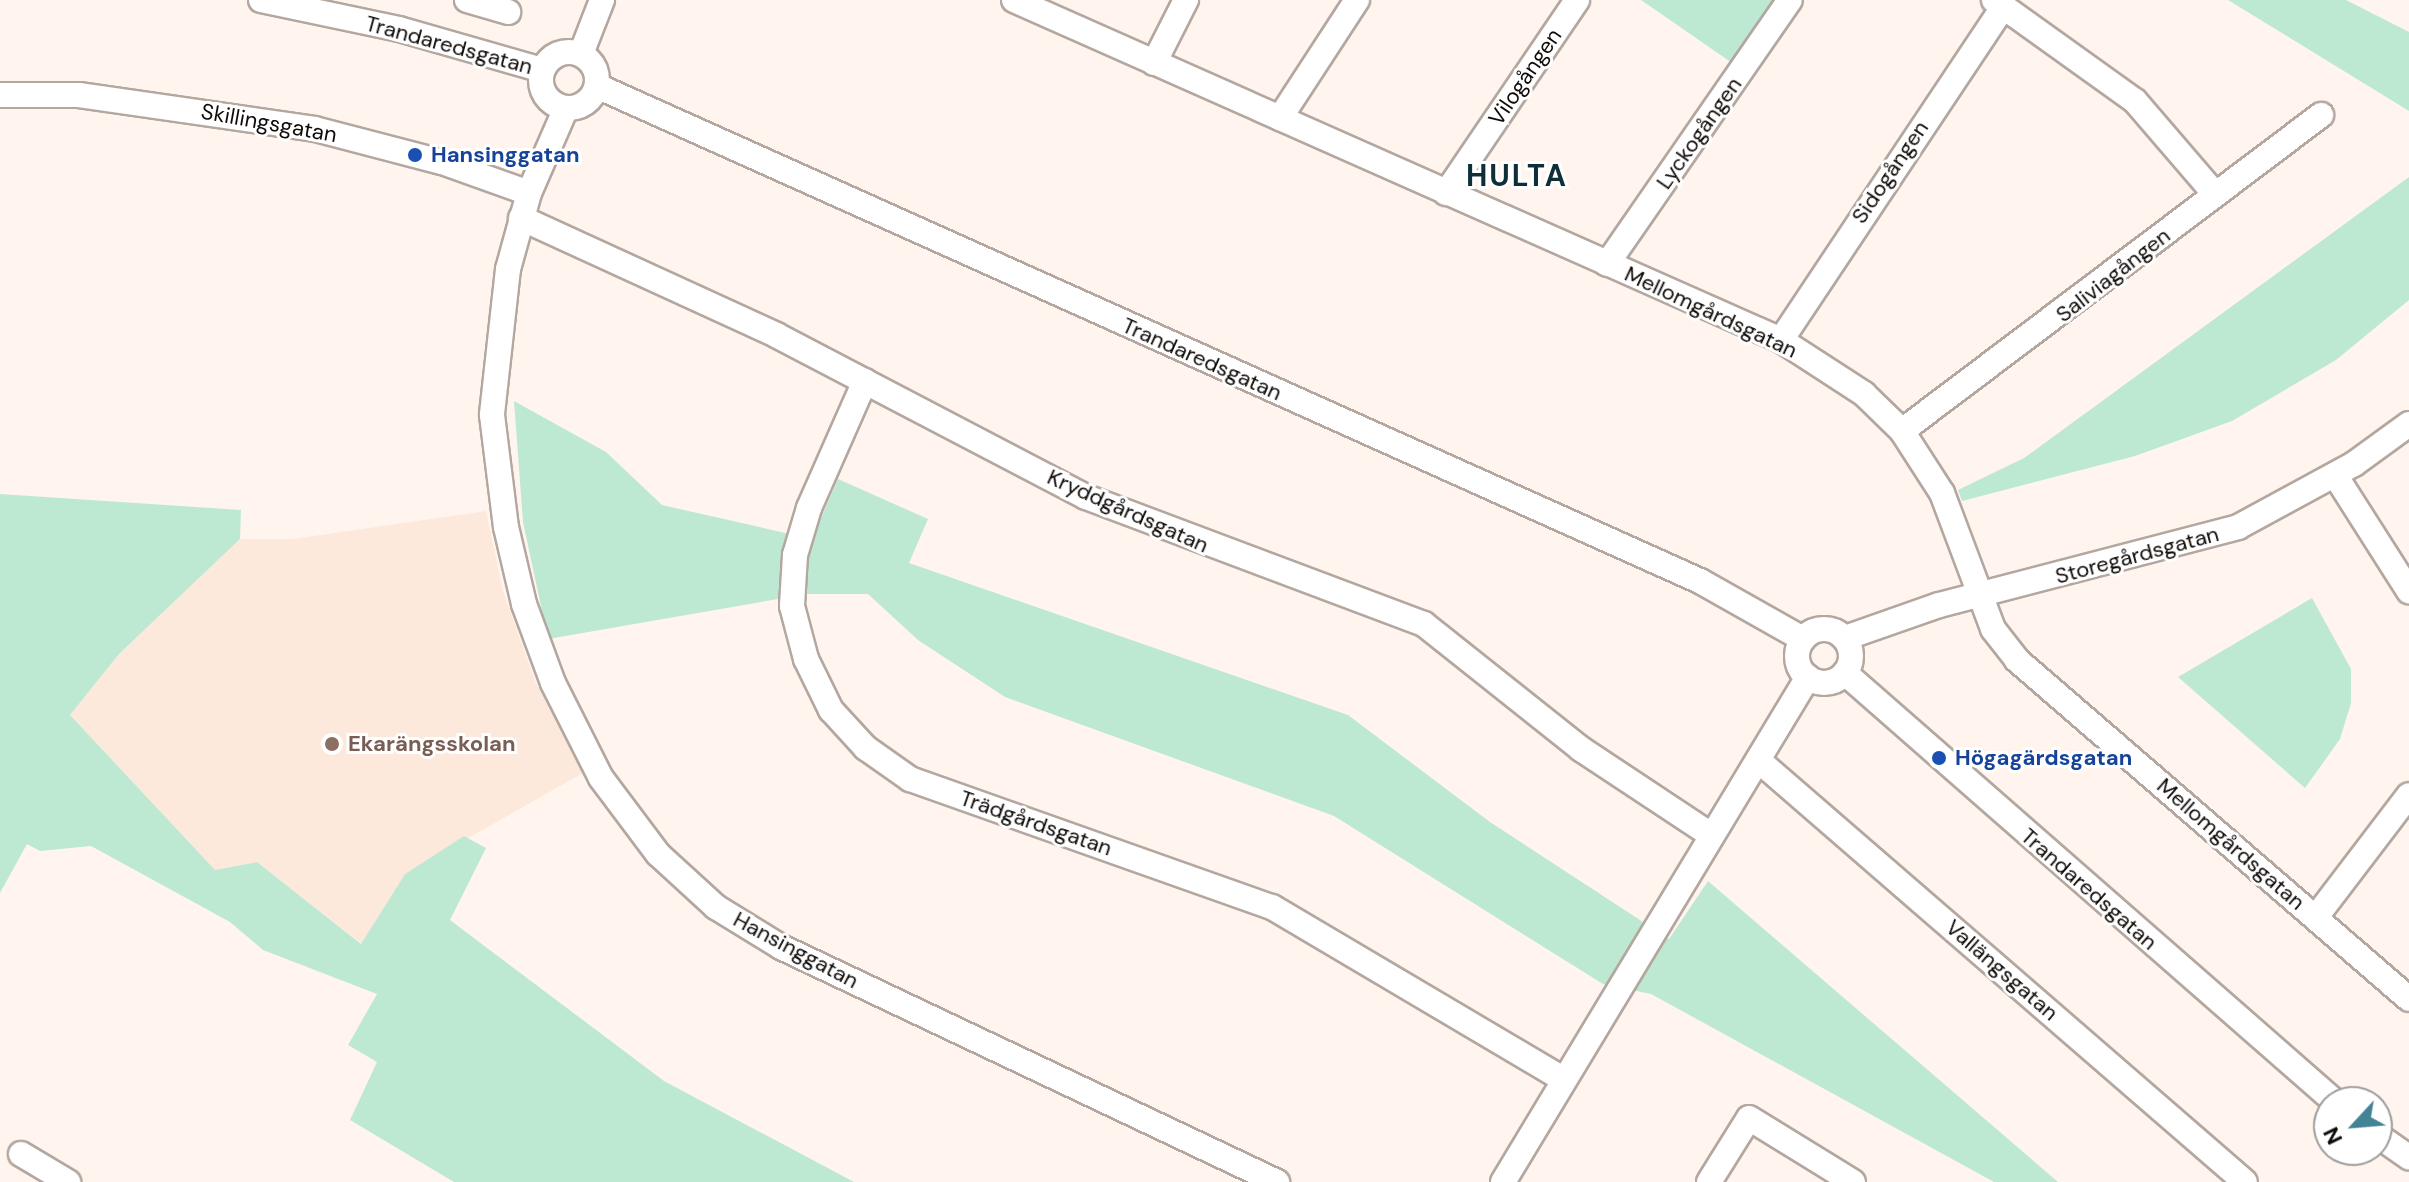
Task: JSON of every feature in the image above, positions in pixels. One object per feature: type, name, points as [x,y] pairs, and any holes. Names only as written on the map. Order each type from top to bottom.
[{"type":"street","name":"Trandaredsgatan","points":[[261,0],[399,29],[542,70]]},
{"type":"street","points":[[467,0],[508,12]]},
{"type":"street","points":[[581,54],[602,0]]},
{"type":"street","name":"Mellomgårdsgatan","points":[[1014,0],[1781,340],[1864,394],[1902,431],[1942,493],[1993,629],[2017,660],[2409,999]]},
{"type":"street","points":[[1154,63],[1186,0]]},
{"type":"street","points":[[1280,118],[1357,0]]},
{"type":"street","name":"Vilogången","points":[[1446,193],[1577,0]]},
{"type":"street","name":"Lyckogången","points":[[1607,264],[1790,0]]},
{"type":"street","points":[[1999,3],[2135,101],[2214,193]]},
{"type":"street","name":"Sidogången","points":[[1781,340],[1999,3]]},
{"type":"street","points":[[558,54],[581,54],[595,67],[597,86],[586,103],[566,108],[545,95],[542,70],[558,54]]},
{"type":"street","name":"Trandaredsgatan","points":[[597,86],[1700,581],[1803,639]]},
{"type":"street","name":"Skillingsgatan","points":[[0,95],[79,95],[315,129],[442,162],[529,193]]},
{"type":"street","name":"Hansinggatan","points":[[566,108],[529,193],[508,269],[492,415],[506,527],[524,604],[553,683],[601,778],[658,854],[716,907],[781,947],[1277,1182]]},
{"type":"street","name":"Saliviagången","points":[[1902,431],[2114,277],[2214,193],[2321,115]]},
{"type":"street","name":"Kryddgårdsgatan","points":[[521,218],[865,381],[1086,497],[1424,624],[1581,749],[1711,835]]},
{"type":"street","name":"Trädgårdsgatan","points":[[865,381],[809,508],[795,555],[792,606],[806,659],[831,710],[866,748],[910,779],[1272,907],[1564,1080]]},
{"type":"street","name":"Storegårdsgatan","points":[[1845,638],[1980,594],[2201,539],[2271,512],[2335,475],[2409,424]]},
{"type":"street","points":[[2335,475],[2409,591]]},
{"type":"street","points":[[1824,629],[1845,638],[1851,655],[1845,673],[1827,683],[1808,677],[1797,659],[1803,639],[1824,629]]},
{"type":"street","name":"Trandaredsgatan","points":[[1845,673],[2317,1086]]},
{"type":"street","points":[[1503,1182],[1808,677]]},
{"type":"street","name":"Vallängsgatan","points":[[1758,760],[2245,1182]]},
{"type":"street","points":[[2316,917],[2409,795]]},
{"type":"street","points":[[1709,1182],[1749,1118],[1853,1182]]},
{"type":"street","points":[[21,1154],[68,1182]]},
{"type":"shaded area","name":"Ekarängsskolan","points":[[486,511],[503,591],[535,681],[583,773],[405,874],[362,944],[257,862],[215,870],[70,715],[119,654],[240,539],[293,539]]},
{"type":"green space","points":[[1641,0],[1780,0],[1735,65]]},
{"type":"green space","points":[[2228,0],[2346,0],[2409,32],[2409,111]]},
{"type":"green space","points":[[2409,177],[2409,300],[2336,360],[2232,421],[2135,456],[1962,501],[1958,490],[2024,458]]},
{"type":"green space","points":[[514,401],[606,452],[662,505],[812,539],[838,479],[928,519],[909,563],[1348,715],[1490,822],[1669,939],[1708,881],[2058,1182],[1994,1182],[1651,994],[1603,984],[1334,816],[1005,697],[918,640],[868,594],[807,594],[548,639],[523,522]]},
{"type":"green space","points":[[0,494],[241,510],[240,539],[119,654],[70,715],[215,870],[257,862],[361,944],[405,874],[464,836],[486,848],[450,920],[664,1081],[854,1182],[454,1182],[350,1120],[377,1062],[348,1045],[377,994],[263,950],[230,922],[91,846],[40,851],[27,844],[0,893]]},
{"type":"green space","points":[[2312,598],[2351,669],[2351,703],[2340,739],[2305,788],[2178,677]]},
{"type":"place","name":"Hansinggatan","points":[[415,155]]},
{"type":"place","name":"Ekarängsskolan","points":[[332,744]]},
{"type":"place","name":"Högagärdsgatan","points":[[1939,758]]},
{"type":"district","name":"HULTA","points":[[1517,176]]}]
